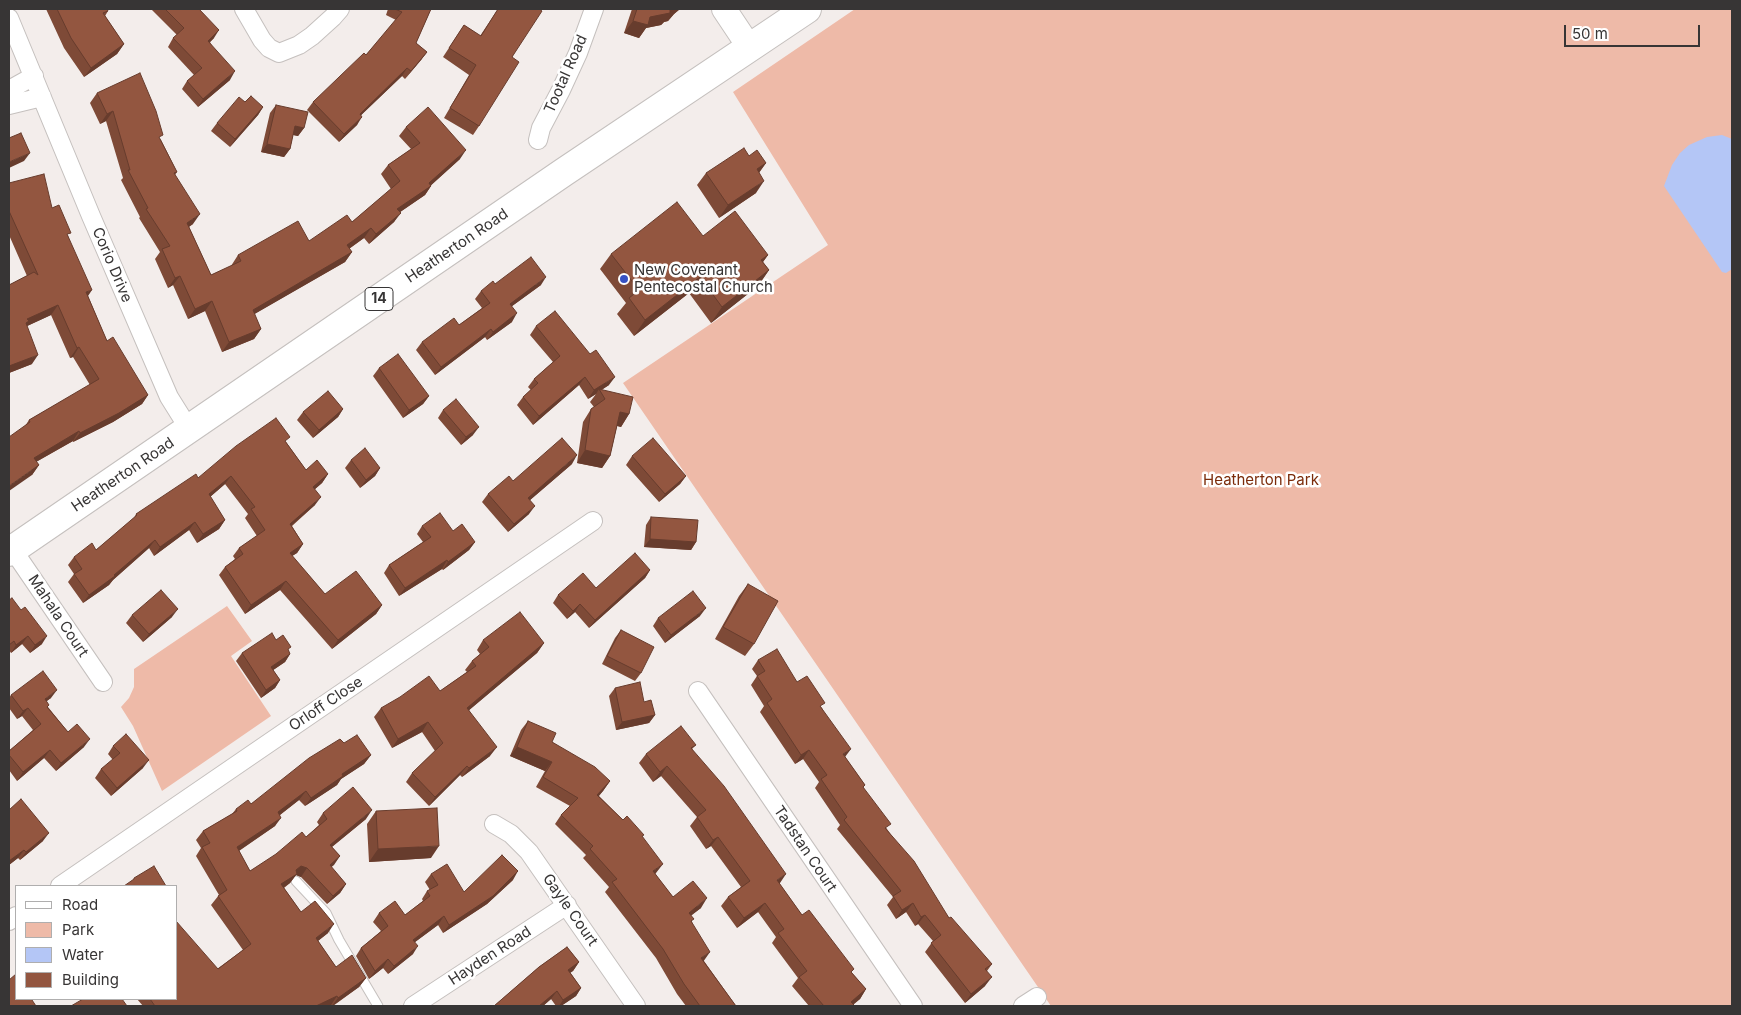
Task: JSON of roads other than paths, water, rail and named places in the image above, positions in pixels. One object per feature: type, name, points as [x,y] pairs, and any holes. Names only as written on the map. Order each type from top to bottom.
[{"type":"main road","points":[[724,9],[750,48]]},
{"type":"main road","name":"Heatherton Road","points":[[11,551],[564,172],[808,9]]},
{"type":"street","points":[[244,9],[262,40],[277,60],[312,36],[340,9]]},
{"type":"street","name":"Tootal Road","points":[[538,140],[541,128],[578,53],[594,9]]},
{"type":"street","name":"Corio Drive","points":[[9,18],[91,216],[169,396],[189,429]]},
{"type":"street","points":[[9,90],[34,76]]},
{"type":"street","points":[[9,105],[42,97]]},
{"type":"street","name":"Orloff Close","points":[[61,885],[593,522]]},
{"type":"street","name":"Mahala Court","points":[[11,551],[103,682]]},
{"type":"street","name":"Tadstan Court","points":[[698,691],[913,1006]]},
{"type":"street","name":"Gayle Court","points":[[494,824],[511,834],[529,852],[636,1006]]},
{"type":"street","name":"Hayden Road","points":[[413,1006],[567,905]]},
{"type":"lane","points":[[296,881],[326,913],[338,940],[378,1006]]},
{"type":"water","points":[[1722,135],[1732,139],[1732,269],[1726,273],[1722,272],[1664,186],[1672,165],[1680,153],[1689,145],[1707,137]]},
{"type":"place","name":"New Covenant Pentecostal Church","points":[[624,279]]},
{"type":"park label","name":"Heatherton Park","points":[[1261,480]]}]
